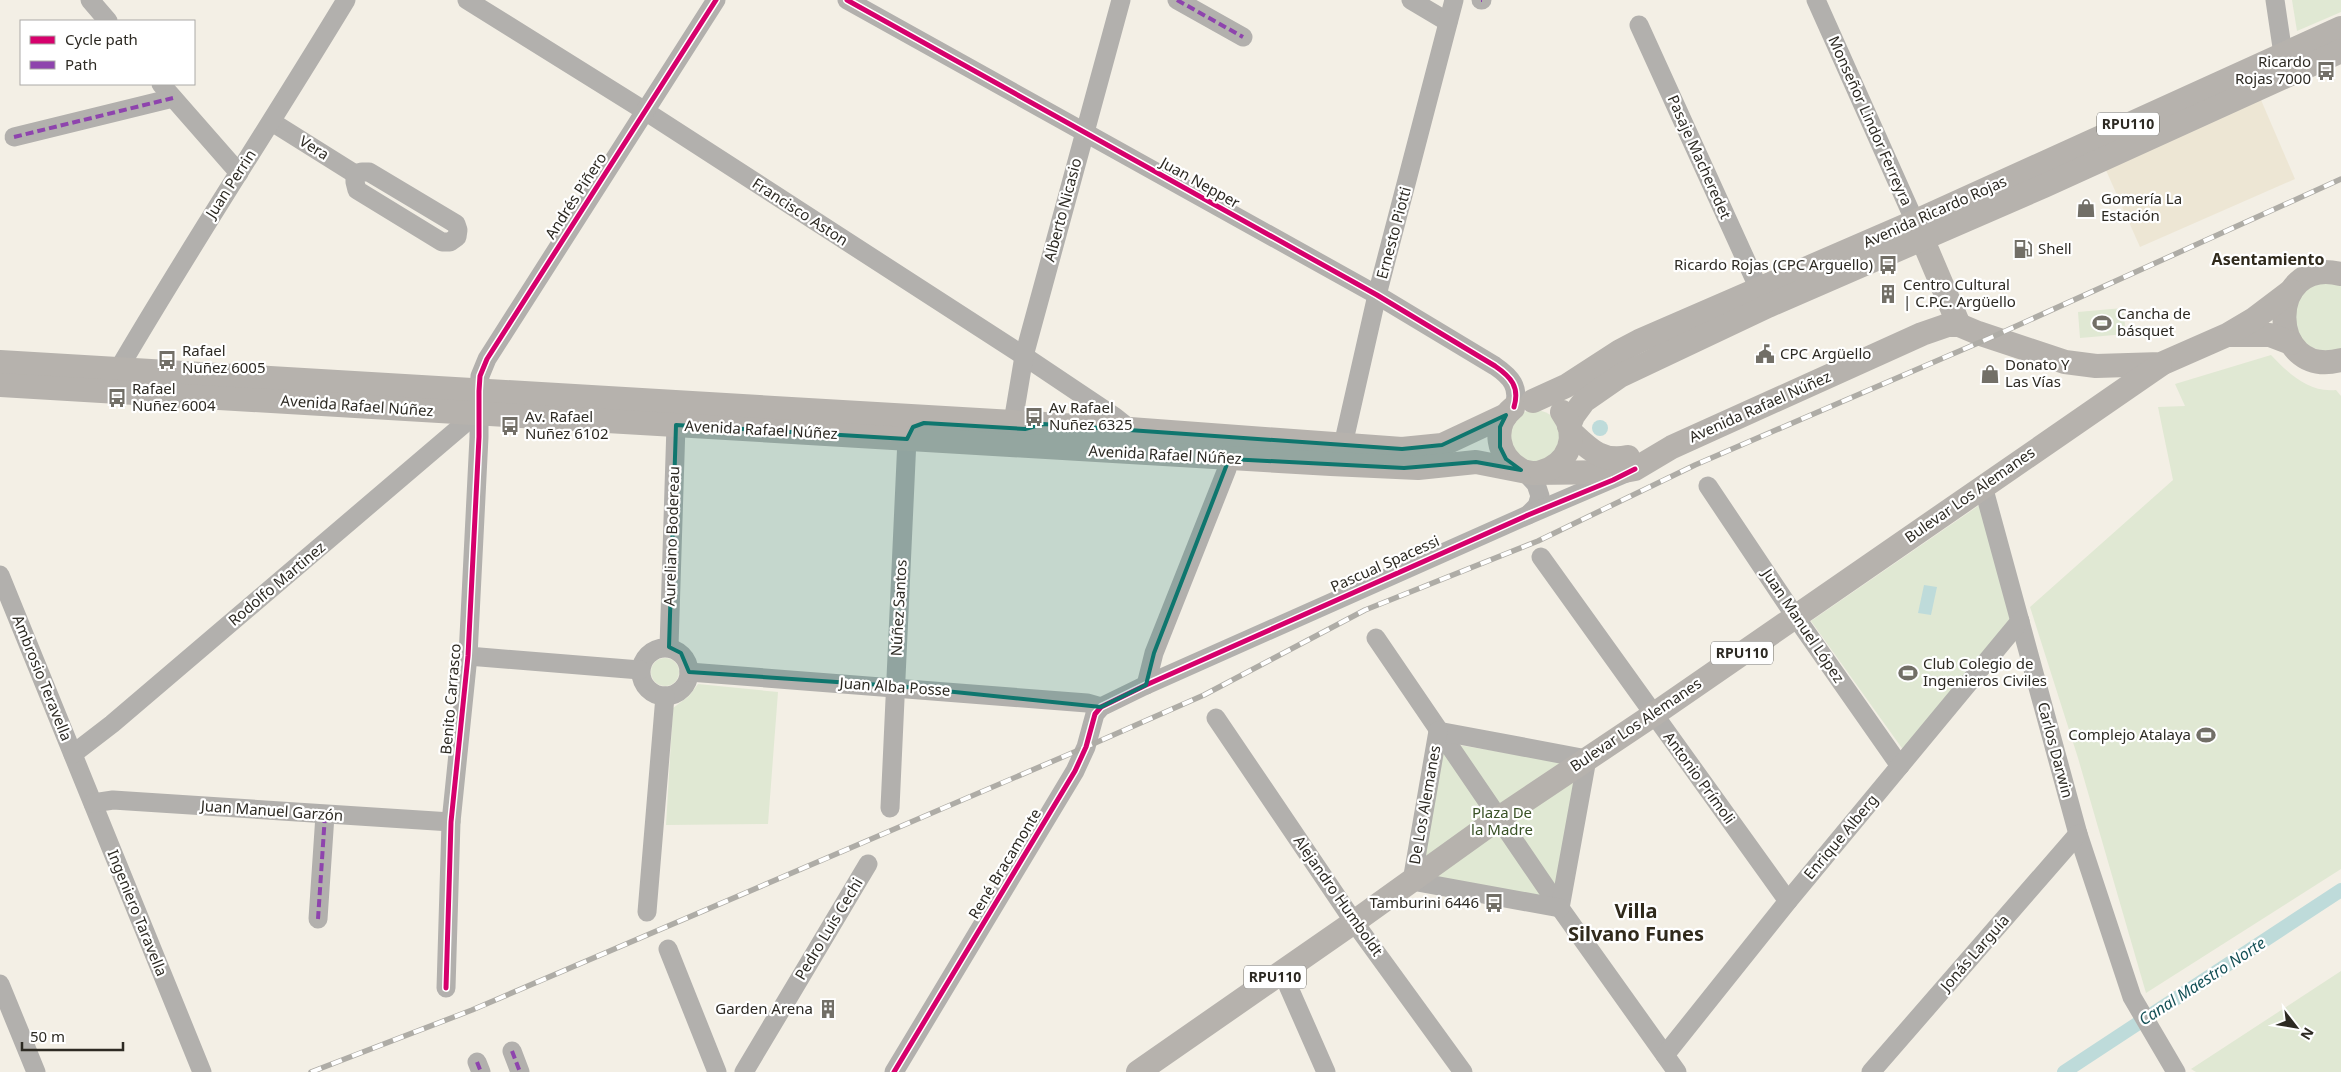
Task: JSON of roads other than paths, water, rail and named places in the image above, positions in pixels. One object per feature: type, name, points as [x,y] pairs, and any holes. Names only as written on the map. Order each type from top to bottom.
[{"type":"main road","name":"Avenida Ricardo Rojas","points":[[1570,429],[1573,416],[1584,401],[1620,376],[1768,306],[1919,230],[2283,54],[2341,28]]},
{"type":"main road","name":"Avenida Ricardo Rojas","points":[[1518,408],[1566,386],[1639,341],[1759,289],[1919,230],[2221,105],[2341,51]]},
{"type":"main road","points":[[2221,105],[2237,88],[2275,70],[2283,54]]},
{"type":"main road","name":"Monseñor Lindor Ferreyra","points":[[1919,230],[1960,324]]},
{"type":"main road","points":[[2096,366],[2161,364],[2228,335],[2254,319],[2311,276],[2327,272],[2341,274]]},
{"type":"main road","points":[[2291,291],[2284,306],[2283,315],[2286,335],[2291,343],[2306,356],[2336,364]]},
{"type":"main road","points":[[1922,334],[1941,306],[1945,292]]},
{"type":"main road","points":[[1960,324],[1978,333],[2051,358],[2096,366],[2106,370],[2112,380],[2109,391],[2098,407]]},
{"type":"main road","name":"Avenida Rafael Núñez","points":[[0,362],[118,370],[479,402],[676,425],[1404,468],[1476,462],[1529,471],[1619,472],[1635,469],[1672,447],[1922,334],[1948,325],[1960,324]]},
{"type":"main road","points":[[2228,335],[2270,335],[2291,343]]},
{"type":"main road","name":"Bulevar Los Alemanes","points":[[1138,1072],[1354,922],[1499,818],[1653,715],[2161,364]]},
{"type":"main road","name":"Avenida Rafael Núñez","points":[[0,385],[424,410],[431,402],[479,402],[530,394],[1130,429],[1402,448],[1433,446],[1450,442],[1518,408],[1542,401],[1556,407],[1563,413],[1570,429],[1597,455],[1613,460],[1672,447]]},
{"type":"main road","points":[[1518,408],[1500,427],[1500,447],[1506,459],[1529,471]]},
{"type":"main road","points":[[907,439],[913,427],[924,423],[1025,429],[1043,424]]},
{"type":"main road","name":"RPU110","points":[[1529,471],[1555,467],[1566,455],[1569,448],[1570,429]]},
{"type":"street","points":[[90,0],[107,20]]},
{"type":"street","name":"Juan Perrin","points":[[118,370],[196,237],[272,122],[346,0]]},
{"type":"street","name":"Francisco Aston","points":[[467,0],[645,111],[1024,356],[1115,416],[1130,429]]},
{"type":"street","name":"Andrés Piñero","points":[[479,402],[480,376],[487,359],[716,0]]},
{"type":"street","name":"Juan Nepper","points":[[847,0],[1377,296],[1508,375],[1517,393],[1518,408]]},
{"type":"street","name":"Alberto Nicasio","points":[[1014,422],[1024,356],[1121,0]]},
{"type":"street","points":[[1177,0],[1243,37]]},
{"type":"street","points":[[1410,0],[1448,22]]},
{"type":"street","name":"Ernesto Piotti","points":[[1343,445],[1377,296],[1454,0]]},
{"type":"street","name":"Monseñor Lindor Ferreyra","points":[[1816,0],[1919,230]]},
{"type":"street","points":[[2275,0],[2283,54]]},
{"type":"street","name":"Pasaje Macheredet","points":[[1639,25],[1759,289]]},
{"type":"street","points":[[14,137],[167,91],[239,173]]},
{"type":"street","name":"Vera","points":[[272,122],[355,174]]},
{"type":"street","points":[[369,172],[456,224],[458,230],[457,237],[450,242],[442,242],[357,190],[355,174],[369,172]]},
{"type":"street","name":"Benito Carrasco","points":[[446,988],[451,822],[468,656],[479,437],[479,402]]},
{"type":"street","name":"Rodolfo Martinez","points":[[73,754],[119,718],[479,402]]},
{"type":"street","name":"Aureliano Bodereau","points":[[669,647],[676,425]]},
{"type":"street","name":"Núñez Santos","points":[[890,808],[907,439]]},
{"type":"street","points":[[1101,707],[1146,684],[1154,653],[1227,469],[1229,459]]},
{"type":"street","name":"Pascual Spacessi","points":[[1146,684],[1528,514],[1613,480],[1635,469]]},
{"type":"street","points":[[1528,514],[1537,506],[1540,496],[1529,471]]},
{"type":"street","name":"Juan Manuel López","points":[[1708,486],[1795,616],[1900,766]]},
{"type":"street","name":"Carlos Darwin","points":[[1983,486],[2078,834],[2132,997],[2138,1011],[2176,1072]]},
{"type":"street","name":"Antonio Prímoli","points":[[1541,557],[1788,901]]},
{"type":"street","name":"Ambrosio Teravella","points":[[0,575],[73,754]]},
{"type":"street","name":"Enrique Alberg","points":[[1664,1055],[1788,901],[2020,620]]},
{"type":"street","points":[[1376,638],[1560,908],[1677,1072]]},
{"type":"street","points":[[662,647],[669,647],[681,653],[688,665],[689,672],[682,689],[665,696],[649,691],[642,681],[640,670],[649,652],[662,647]]},
{"type":"street","points":[[468,656],[640,670]]},
{"type":"street","name":"Juan Alba Posse","points":[[689,672],[896,686],[1087,703],[1101,707]]},
{"type":"street","points":[[647,912],[665,696]]},
{"type":"street","name":"René Bracamonte","points":[[894,1072],[1075,771],[1086,747],[1092,722],[1101,707]]},
{"type":"street","name":"Alejandro Humboldt","points":[[1216,718],[1354,922],[1464,1072]]},
{"type":"street","name":"De Los Alemanes","points":[[1560,908],[1412,881],[1438,731],[1587,759]]},
{"type":"street","name":"Ingeniero Taravella","points":[[73,754],[202,1072]]},
{"type":"street","points":[[1560,908],[1587,759]]},
{"type":"street","name":"Juan Manuel Garzón","points":[[93,803],[113,800],[451,822]]},
{"type":"street","points":[[318,919],[325,815]]},
{"type":"street","name":"Jonás Larguía","points":[[1871,1072],[2078,834]]},
{"type":"street","name":"Pedro Luis Cechi","points":[[744,1072],[868,864]]},
{"type":"street","points":[[668,949],[717,1072]]},
{"type":"street","points":[[1282,972],[1326,1072]]},
{"type":"street","points":[[0,984],[36,1072]]},
{"type":"street","points":[[512,1051],[520,1072]]},
{"type":"water","points":[[1597,420],[1603,420],[1608,425],[1606,434],[1597,436],[1592,431],[1592,425]]},
{"type":"water","points":[[1924,585],[1937,587],[1931,615],[1918,613]]},
{"type":"waterway","name":"Canal Maestro Norte","points":[[2064,1072],[2341,890]]},
{"type":"railway","points":[[311,1072],[472,1010],[1086,747],[1204,695],[1365,610],[1538,541],[1695,465],[1992,337],[2341,179]]},
{"type":"place","name":"Ricardo Rojas 7000","points":[[2326,71]]},
{"type":"place","name":"Gomería La Estación","points":[[2086,208]]},
{"type":"place","name":"Shell","points":[[2023,249]]},
{"type":"place","name":"Ricardo Rojas (CPC Arguello)","points":[[1888,265]]},
{"type":"place","name":"Centro Cultural | C.P.C. Argüello","points":[[1888,294]]},
{"type":"place","name":"Cancha de básquet","points":[[2102,323]]},
{"type":"place","name":"CPC Argüello","points":[[1765,354]]},
{"type":"place","name":"Rafael Nuñez 6005","points":[[167,360]]},
{"type":"place","name":"Donato Y Las Vías","points":[[1990,374]]},
{"type":"place","name":"Rafael Nuñez 6004","points":[[117,398]]},
{"type":"place","name":"Av Rafael Nuñez 6325","points":[[1034,417]]},
{"type":"place","name":"Av. Rafael Nuñez 6102","points":[[510,426]]},
{"type":"place","name":"Club Colegio de Ingenieros Civiles","points":[[1908,673]]},
{"type":"place","name":"Complejo Atalaya","points":[[2206,735]]},
{"type":"place","name":"Tamburini 6446","points":[[1494,903]]},
{"type":"place","name":"Garden Arena","points":[[828,1009]]},
{"type":"district","name":"Asentamiento","points":[[2268,259]]},
{"type":"district","name":"Villa Silvano Funes","points":[[1636,922]]},
{"type":"park label","name":"Plaza De la Madre","points":[[1502,822]]}]
